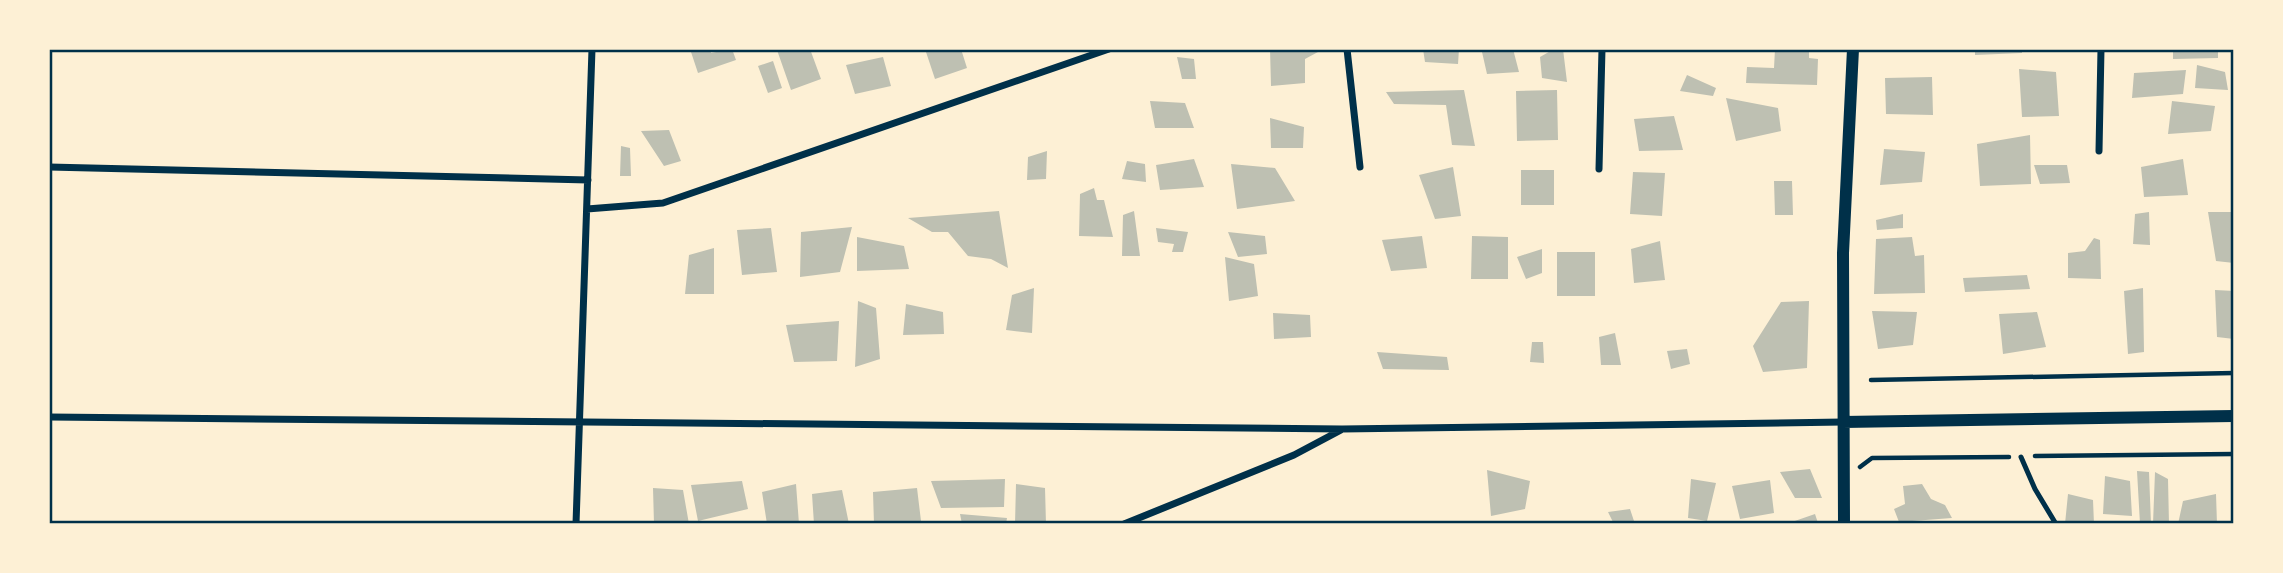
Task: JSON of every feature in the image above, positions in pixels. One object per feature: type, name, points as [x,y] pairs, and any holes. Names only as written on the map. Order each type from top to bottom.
[{"type":"street","points":[[576,524],[592,49]]},
{"type":"street","points":[[587,209],[663,203],[1110,49]]},
{"type":"street","points":[[1347,49],[1360,167]]},
{"type":"street","points":[[1599,169],[1602,49]]},
{"type":"street","points":[[1844,524],[1843,253],[1853,49]]},
{"type":"street","points":[[2099,151],[2101,49]]},
{"type":"street","points":[[49,167],[588,180]]},
{"type":"street","points":[[49,417],[1342,429],[2234,416]]},
{"type":"street","points":[[1124,524],[1294,455],[1342,429]]},
{"type":"lane","points":[[2021,457],[2035,489],[2056,524]]},
{"type":"path","points":[[1871,380],[2234,373]]},
{"type":"path","points":[[1860,467],[1872,458],[2234,454]]},
{"type":"building","points":[[690,49],[710,49],[711,53],[732,49],[736,60],[698,73]]},
{"type":"building","points":[[810,49],[821,79],[791,90],[777,50]]},
{"type":"building","points":[[925,49],[961,49],[967,68],[935,79]]},
{"type":"building","points":[[1270,49],[1318,49],[1318,52],[1305,59],[1305,83],[1271,86]]},
{"type":"building","points":[[1423,49],[1459,49],[1458,64],[1425,62]]},
{"type":"building","points":[[1513,49],[1519,72],[1487,74],[1482,52]]},
{"type":"building","points":[[1554,49],[1563,49],[1567,82],[1542,78],[1540,57]]},
{"type":"building","points":[[1775,49],[1809,49],[1809,58],[1818,59],[1817,85],[1746,83],[1747,67],[1774,68]]},
{"type":"building","points":[[1975,49],[2022,49],[2022,53],[1975,55]]},
{"type":"building","points":[[2173,49],[2218,49],[2218,58],[2173,59]]},
{"type":"building","points":[[883,57],[891,86],[855,94],[846,65]]},
{"type":"building","points":[[1177,57],[1194,59],[1196,79],[1182,79]]},
{"type":"building","points":[[773,61],[782,88],[768,93],[758,66]]},
{"type":"building","points":[[2197,65],[2225,72],[2228,90],[2195,88]]},
{"type":"building","points":[[2019,69],[2056,72],[2059,116],[2022,117]]},
{"type":"building","points":[[2186,70],[2183,94],[2132,98],[2134,73]]},
{"type":"building","points":[[1687,75],[1716,88],[1713,96],[1680,91]]},
{"type":"building","points":[[1932,77],[1933,115],[1886,114],[1885,78]]},
{"type":"building","points":[[1464,90],[1475,146],[1452,145],[1446,105],[1394,104],[1386,92]]},
{"type":"building","points":[[1557,90],[1558,140],[1517,141],[1516,91]]},
{"type":"building","points":[[1726,98],[1778,108],[1781,131],[1736,141]]},
{"type":"building","points":[[1150,101],[1185,103],[1194,128],[1155,128]]},
{"type":"building","points":[[2172,101],[2215,106],[2211,131],[2168,134]]},
{"type":"building","points":[[1674,116],[1683,150],[1639,151],[1634,119]]},
{"type":"building","points":[[1270,118],[1304,127],[1303,148],[1271,148]]},
{"type":"building","points":[[669,130],[681,161],[664,166],[641,131]]},
{"type":"building","points":[[2030,135],[2031,184],[1980,186],[1977,144]]},
{"type":"building","points":[[621,146],[630,148],[631,176],[620,176]]},
{"type":"building","points":[[1884,149],[1925,152],[1922,182],[1880,185]]},
{"type":"building","points":[[1047,151],[1046,179],[1027,180],[1028,157]]},
{"type":"building","points":[[1194,159],[1204,187],[1160,190],[1156,165]]},
{"type":"building","points":[[2183,159],[2188,195],[2144,197],[2141,167]]},
{"type":"building","points":[[1127,161],[1145,164],[1146,182],[1122,179]]},
{"type":"building","points":[[1231,164],[1275,168],[1295,201],[1237,209]]},
{"type":"building","points":[[2034,165],[2067,165],[2070,183],[2040,184]]},
{"type":"building","points":[[1453,167],[1461,216],[1435,219],[1419,175]]},
{"type":"building","points":[[1521,170],[1554,170],[1554,205],[1521,205]]},
{"type":"building","points":[[1633,172],[1665,173],[1662,216],[1630,214]]},
{"type":"building","points":[[1774,181],[1792,181],[1793,215],[1775,215]]},
{"type":"building","points":[[1094,188],[1097,200],[1104,200],[1113,237],[1079,236],[1080,194]]},
{"type":"building","points":[[999,211],[1008,268],[991,259],[968,256],[948,232],[932,232],[908,218]]},
{"type":"building","points":[[1134,211],[1140,256],[1122,256],[1123,215]]},
{"type":"building","points":[[2149,212],[2150,245],[2133,244],[2135,214]]},
{"type":"building","points":[[2208,212],[2234,212],[2234,263],[2216,261]]},
{"type":"building","points":[[1903,214],[1903,228],[1877,230],[1876,220]]},
{"type":"building","points":[[852,227],[840,272],[800,277],[801,232]]},
{"type":"building","points":[[771,228],[777,272],[742,275],[737,230]]},
{"type":"building","points":[[1156,228],[1188,232],[1183,252],[1172,252],[1174,244],[1158,242]]},
{"type":"building","points":[[1228,232],[1265,236],[1267,254],[1238,257]]},
{"type":"building","points":[[1422,236],[1427,268],[1391,271],[1382,240]]},
{"type":"building","points":[[1472,236],[1508,237],[1508,279],[1471,279]]},
{"type":"building","points":[[857,237],[904,246],[909,269],[857,271]]},
{"type":"building","points":[[1912,237],[1915,256],[1924,255],[1925,293],[1874,294],[1876,239]]},
{"type":"building","points":[[2094,238],[2100,240],[2101,279],[2068,278],[2068,253],[2085,251]]},
{"type":"building","points":[[1660,241],[1665,280],[1634,283],[1631,249]]},
{"type":"building","points":[[714,248],[714,294],[685,294],[689,255]]},
{"type":"building","points":[[1542,249],[1542,273],[1526,279],[1517,257]]},
{"type":"building","points":[[1557,252],[1595,252],[1595,296],[1557,296]]},
{"type":"building","points":[[1225,257],[1254,264],[1258,296],[1229,301]]},
{"type":"building","points":[[2027,275],[2030,289],[1965,292],[1963,278]]},
{"type":"building","points":[[1034,288],[1032,333],[1006,330],[1012,295]]},
{"type":"building","points":[[2143,288],[2144,352],[2128,354],[2124,291]]},
{"type":"building","points":[[2215,290],[2234,291],[2234,339],[2217,337]]},
{"type":"building","points":[[858,301],[876,308],[880,359],[855,367]]},
{"type":"building","points":[[1809,301],[1807,368],[1763,372],[1753,346],[1781,302]]},
{"type":"building","points":[[906,304],[943,312],[944,334],[903,335]]},
{"type":"building","points":[[1872,311],[1917,312],[1913,345],[1878,349]]},
{"type":"building","points":[[2037,312],[2046,347],[2003,354],[1999,314]]},
{"type":"building","points":[[1273,313],[1310,315],[1311,337],[1274,339]]},
{"type":"building","points":[[839,321],[837,361],[794,362],[786,325]]},
{"type":"building","points":[[1615,333],[1621,365],[1601,365],[1599,337]]},
{"type":"building","points":[[1532,342],[1543,342],[1544,363],[1530,362]]},
{"type":"building","points":[[1687,349],[1690,364],[1671,369],[1667,351]]},
{"type":"building","points":[[1377,352],[1447,357],[1449,370],[1383,369]]},
{"type":"building","points":[[1810,469],[1822,498],[1795,498],[1780,472]]},
{"type":"building","points":[[1487,470],[1530,481],[1525,509],[1491,516]]},
{"type":"building","points":[[2137,471],[2149,472],[2151,524],[2140,524]]},
{"type":"building","points":[[2155,472],[2168,479],[2169,524],[2153,524]]},
{"type":"building","points":[[2105,476],[2130,481],[2132,516],[2103,514]]},
{"type":"building","points":[[1005,479],[1004,507],[941,508],[931,481]]},
{"type":"building","points":[[1691,479],[1716,483],[1707,521],[1688,518]]},
{"type":"building","points":[[1770,480],[1774,513],[1740,519],[1732,486]]},
{"type":"building","points":[[742,481],[748,509],[698,521],[691,485]]},
{"type":"building","points":[[796,484],[799,524],[767,524],[762,492]]},
{"type":"building","points":[[1016,484],[1045,488],[1046,524],[1015,524]]},
{"type":"building","points":[[1922,484],[1931,499],[1945,505],[1952,518],[1899,522],[1894,509],[1905,504],[1903,486]]},
{"type":"building","points":[[653,488],[683,490],[689,524],[654,524]]},
{"type":"building","points":[[917,488],[921,521],[874,524],[873,492]]},
{"type":"building","points":[[842,490],[849,524],[814,524],[812,494]]},
{"type":"building","points":[[2068,494],[2093,500],[2094,524],[2065,524]]},
{"type":"building","points":[[2216,494],[2217,524],[2178,524],[2183,501]]},
{"type":"building","points":[[1630,509],[1635,524],[1614,524],[1608,512]]},
{"type":"building","points":[[960,514],[1007,518],[1006,524],[962,524]]},
{"type":"building","points":[[1815,514],[1818,523],[1786,524]]}]
